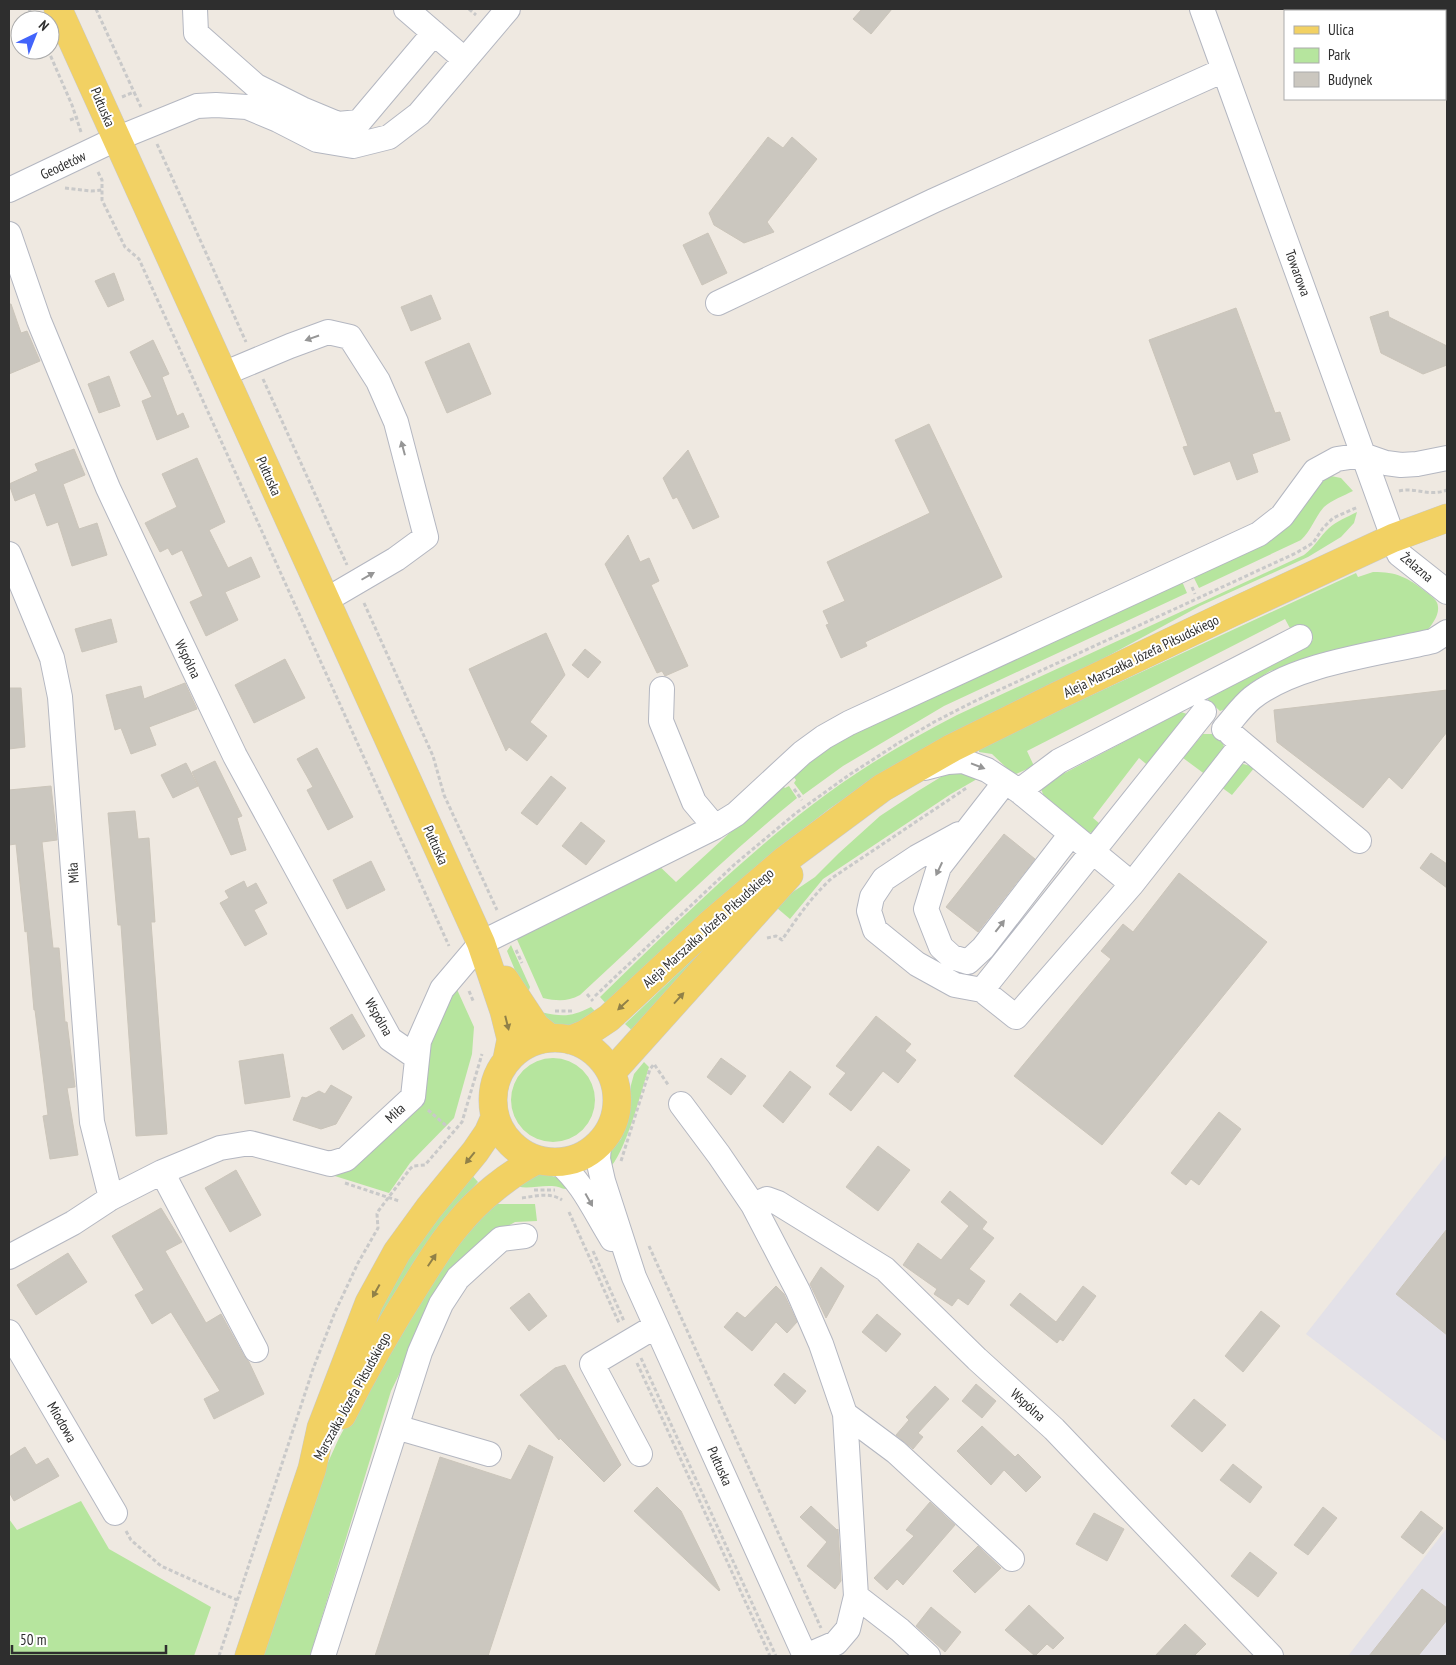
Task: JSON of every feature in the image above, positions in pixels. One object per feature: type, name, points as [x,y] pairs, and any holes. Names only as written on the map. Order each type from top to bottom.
[{"type":"main road","name":"Pułtuska","points":[[58,9],[481,944],[504,1011],[511,1039],[508,1059]]},
{"type":"main road","name":"Aleja Marszałka Józefa Piłsudskiego","points":[[560,1039],[585,1034],[609,1018],[709,925],[785,860],[882,788],[952,748],[1057,696],[1393,538],[1447,518]]},
{"type":"main road","name":"Aleja Marszałka Józefa Piłsudskiego","points":[[611,1073],[645,1055],[846,815]]},
{"type":"main road","name":"Pułtuska","points":[[481,944],[524,1012],[536,1027],[560,1039]]},
{"type":"main road","points":[[560,1039],[583,1044],[595,1052],[604,1062],[615,1084],[617,1106],[612,1127],[599,1145],[580,1157],[548,1161],[523,1154],[510,1144],[501,1131],[495,1117],[493,1105],[494,1087],[500,1070],[508,1059],[527,1044],[538,1040],[560,1039]]},
{"type":"main road","name":"Marszałka Józefa Piłsudskiego","points":[[312,1469],[321,1428],[369,1303],[397,1252],[429,1208],[475,1152],[495,1117]]},
{"type":"main road","name":"Marszałka Józefa Piłsudskiego","points":[[312,1469],[394,1320],[458,1224],[502,1182],[521,1168],[548,1161]]},
{"type":"main road","points":[[249,1656],[312,1469]]},
{"type":"street","points":[[195,9],[196,33],[256,86],[302,109],[338,124],[359,122],[434,33]]},
{"type":"street","points":[[406,9],[464,59]]},
{"type":"street","name":"Geodetów","points":[[9,190],[116,139],[197,106],[247,107],[317,140],[353,146],[389,137],[419,114],[508,9]]},
{"type":"street","name":"Towarowa","points":[[1205,10],[1224,70],[1393,538]]},
{"type":"street","points":[[718,303],[933,201],[1224,70]]},
{"type":"street","name":"Wspólna","points":[[9,234],[39,322],[108,488],[235,756],[390,1038],[416,1057]]},
{"type":"street","points":[[223,374],[328,332],[350,337],[378,381],[396,422],[426,537],[396,559],[326,600]]},
{"type":"street","points":[[481,944],[715,827],[736,814],[802,753],[824,737],[876,710],[1258,534],[1282,516],[1315,471],[1337,459],[1363,455],[1386,462],[1417,464],[1447,458]]},
{"type":"street","name":"Żelazna","points":[[1393,538],[1399,554],[1447,592]]},
{"type":"street","name":"Miła","points":[[9,554],[52,658],[60,696],[92,1122],[111,1198]]},
{"type":"street","points":[[1224,729],[1251,698],[1273,684],[1318,666],[1433,641],[1447,632]]},
{"type":"street","points":[[1071,834],[983,948],[968,962],[952,957],[941,947],[926,909],[939,866],[1005,782],[1059,761],[1300,637]]},
{"type":"street","points":[[662,689],[661,721],[694,802],[715,827]]},
{"type":"street","points":[[1185,696],[1359,841]]},
{"type":"street","points":[[982,990],[1204,712]]},
{"type":"street","points":[[968,830],[917,857],[884,879],[872,897],[869,911],[875,930],[917,964],[955,985],[982,990],[1016,1017],[1132,884],[1242,744]]},
{"type":"street","points":[[914,770],[962,760],[1005,782],[1132,884]]},
{"type":"street","name":"Miła","points":[[9,1256],[73,1223],[111,1198],[162,1172],[220,1148],[250,1143],[330,1164],[346,1159],[413,1097],[419,1041],[442,990],[481,944]]},
{"type":"street","points":[[681,1104],[720,1155],[753,1205],[802,1299],[821,1344],[845,1414],[856,1596],[848,1629],[830,1647],[805,1656]]},
{"type":"street","name":"Pułtuska","points":[[599,1145],[598,1159],[603,1181],[634,1277]]},
{"type":"street","name":"Pułtuska","points":[[548,1161],[573,1174],[634,1277],[805,1656]]},
{"type":"street","points":[[162,1172],[256,1350]]},
{"type":"street","name":"Wspólna","points":[[753,1205],[767,1199],[778,1203],[885,1269],[977,1359],[1054,1429],[1271,1656]]},
{"type":"street","points":[[323,1656],[420,1352],[441,1304],[458,1278],[501,1239],[525,1236]]},
{"type":"street","points":[[640,1454],[592,1364],[656,1326]]},
{"type":"street","name":"Miodowa","points":[[9,1332],[115,1513]]},
{"type":"street","points":[[845,1414],[896,1452],[1012,1559]]},
{"type":"street","points":[[396,1427],[489,1454]]},
{"type":"street","points":[[856,1596],[900,1630],[922,1654]]},
{"type":"path","points":[[96,9],[134,92]]},
{"type":"path","points":[[52,60],[77,117],[84,143],[102,180],[102,190]]},
{"type":"path","points":[[1391,493],[1408,489],[1431,493],[1447,490]]},
{"type":"path","points":[[762,942],[768,937],[776,936],[782,940],[803,909],[822,886],[874,849],[1005,782]]},
{"type":"path","points":[[587,994],[609,1018]]},
{"type":"path","points":[[645,1055],[661,1057]]},
{"type":"path","points":[[645,1055],[681,1104]]},
{"type":"path","points":[[413,1097],[450,1129]]},
{"type":"path","points":[[338,1181],[399,1201]]},
{"type":"path","points":[[529,1191],[549,1189],[560,1192]]},
{"type":"path","points":[[521,1198],[552,1196],[561,1199],[564,1204]]},
{"type":"path","points":[[565,1196],[568,1200]]},
{"type":"path","points":[[566,1208],[630,1340],[776,1656]]},
{"type":"path","points":[[646,1238],[830,1647]]},
{"type":"path","points":[[590,1245],[770,1656]]},
{"type":"path","points":[[115,1513],[131,1540],[161,1566],[237,1600]]},
{"type":"shaded area","points":[[1447,1154],[1447,1442],[1306,1334]]},
{"type":"shaded area","points":[[1447,1528],[1447,1656],[1348,1656]]},
{"type":"green space","points":[[1331,476],[1341,478],[1353,491],[1324,507],[1301,540],[1199,588],[1192,574],[1323,479]]},
{"type":"green space","points":[[1357,512],[1354,523],[1341,537],[1308,557],[1200,606],[1097,662],[930,745],[879,775],[829,809],[774,852],[609,1007],[600,997],[756,850],[829,792],[864,768],[957,715],[1304,555],[1329,528]]},
{"type":"green space","points":[[1373,572],[1401,576],[1434,598],[1438,605],[1438,610],[1435,620],[1427,631],[1412,633],[1270,671],[1250,684],[1228,708],[1220,711],[1208,700],[1209,694],[1313,640],[1305,625],[1292,632],[1285,619],[1027,751],[1034,766],[1016,774],[1011,772],[992,754],[979,752],[979,747],[1356,573],[1358,577]]},
{"type":"green space","points":[[1181,579],[1187,593],[944,706],[843,766],[803,795],[794,783],[796,780],[792,775],[833,744],[858,729]]},
{"type":"green space","points":[[1181,712],[1187,714],[1188,721],[1151,768],[1139,758],[1093,818],[1106,829],[1093,833],[1086,832],[1045,799],[1041,789],[1042,785]]},
{"type":"green space","points":[[1203,734],[1216,734],[1224,746],[1222,756],[1206,775],[1183,758]]},
{"type":"green space","points":[[1239,765],[1255,767],[1232,795],[1221,787]]},
{"type":"green space","points":[[960,771],[977,776],[977,779],[951,794],[823,879],[790,919],[777,908],[784,898],[815,877],[880,816],[949,772]]},
{"type":"green space","points":[[782,785],[785,788],[789,786],[797,798],[714,870],[580,995],[562,1000],[543,998],[515,935],[655,862],[676,882]]},
{"type":"green space","points":[[711,942],[636,1034],[625,1024]]},
{"type":"green space","points":[[511,945],[530,987],[525,994],[507,951]]},
{"type":"green space","points":[[455,985],[474,1027],[472,1054],[454,1118],[410,1163],[389,1193],[322,1172],[376,1146]]},
{"type":"green space","points":[[591,1007],[600,1016],[569,1028],[557,1027],[551,1024],[541,1012],[567,1015],[578,1013]]},
{"type":"green space","points":[[553,1058],[569,1061],[583,1070],[592,1084],[595,1100],[592,1116],[583,1130],[569,1139],[553,1142],[537,1139],[523,1130],[514,1116],[511,1100],[514,1084],[523,1070],[537,1061]]},
{"type":"green space","points":[[644,1062],[649,1067],[627,1137],[615,1162],[608,1170],[608,1154],[621,1139],[625,1125],[634,1074]]},
{"type":"green space","points":[[469,1172],[478,1182],[438,1228],[373,1332],[389,1287]]},
{"type":"green space","points":[[533,1174],[554,1177],[563,1181],[572,1189],[552,1186],[521,1187],[511,1184]]},
{"type":"green space","points":[[494,1204],[535,1204],[537,1221],[515,1222],[487,1238],[442,1286],[391,1391],[310,1656],[261,1656],[320,1480],[339,1438],[404,1318],[461,1231]]},
{"type":"green space","points":[[81,1501],[109,1549],[211,1607],[194,1656],[9,1656],[9,1519],[17,1530]]},
{"type":"building","points":[[862,9],[892,9],[871,34],[853,19]]},
{"type":"building","points":[[768,137],[783,148],[792,137],[817,159],[767,222],[774,232],[744,243],[714,225],[709,213]]},
{"type":"building","points":[[708,233],[727,273],[702,285],[683,245]]},
{"type":"building","points":[[114,273],[124,300],[108,307],[95,281]]},
{"type":"building","points":[[431,295],[441,319],[411,331],[401,307]]},
{"type":"building","points":[[9,304],[11,304],[21,333],[27,331],[40,361],[9,374]]},
{"type":"building","points":[[1236,308],[1275,413],[1280,412],[1290,440],[1252,454],[1258,472],[1237,480],[1230,461],[1194,475],[1183,447],[1188,446],[1149,340]]},
{"type":"building","points":[[1388,311],[1389,317],[1447,346],[1447,365],[1423,374],[1381,353],[1370,317]]},
{"type":"building","points":[[153,340],[169,374],[162,377],[177,416],[183,413],[189,427],[157,440],[142,401],[152,397],[130,352]]},
{"type":"building","points":[[469,343],[491,394],[447,413],[425,362]]},
{"type":"building","points":[[109,376],[120,406],[99,413],[88,384]]},
{"type":"building","points":[[929,424],[1002,577],[865,642],[867,646],[841,658],[826,625],[829,624],[823,611],[845,601],[827,562],[930,513],[895,440]]},
{"type":"building","points":[[74,449],[85,475],[63,484],[79,529],[97,523],[107,555],[72,566],[58,522],[47,526],[35,493],[15,501],[9,484],[38,471],[35,464]]},
{"type":"building","points":[[688,450],[719,517],[693,529],[677,497],[673,499],[663,478]]},
{"type":"building","points":[[197,458],[225,522],[209,530],[228,568],[251,557],[260,577],[225,592],[238,620],[206,636],[190,602],[203,596],[182,550],[172,555],[168,548],[160,552],[145,523],[177,507],[162,474]]},
{"type":"building","points":[[628,535],[640,562],[649,558],[659,581],[651,585],[688,666],[665,676],[662,671],[657,673],[605,564]]},
{"type":"building","points":[[111,619],[117,642],[82,652],[75,629]]},
{"type":"building","points":[[546,633],[565,675],[530,722],[547,736],[527,761],[509,747],[506,751],[469,669]]},
{"type":"building","points":[[585,649],[601,662],[588,678],[572,665]]},
{"type":"building","points":[[285,659],[305,698],[254,723],[235,685]]},
{"type":"building","points":[[185,683],[197,709],[149,727],[156,745],[131,754],[121,728],[115,730],[106,695],[141,686],[144,699]]},
{"type":"building","points":[[9,688],[21,688],[25,747],[9,749]]},
{"type":"building","points":[[1447,690],[1447,732],[1402,789],[1389,777],[1363,808],[1277,742],[1274,710]]},
{"type":"building","points":[[317,748],[353,817],[328,830],[307,790],[313,787],[297,759]]},
{"type":"building","points":[[215,761],[242,816],[237,818],[246,850],[231,855],[192,772]]},
{"type":"building","points":[[186,763],[198,786],[173,798],[161,775]]},
{"type":"building","points":[[551,776],[566,788],[537,825],[521,813]]},
{"type":"building","points":[[51,786],[57,840],[42,842],[53,948],[59,948],[65,1022],[67,1022],[75,1087],[67,1088],[78,1155],[50,1159],[43,1116],[48,1115],[34,1010],[27,931],[25,932],[16,844],[9,845],[9,790]]},
{"type":"building","points":[[135,811],[138,839],[149,838],[155,922],[151,922],[167,1134],[136,1136],[121,925],[118,925],[108,813]]},
{"type":"building","points":[[581,822],[605,841],[586,865],[562,846]]},
{"type":"building","points":[[1004,834],[1035,859],[978,932],[946,907]]},
{"type":"building","points":[[1431,853],[1447,864],[1447,888],[1420,868]]},
{"type":"building","points":[[371,861],[385,890],[347,909],[333,880]]},
{"type":"building","points":[[1179,873],[1267,942],[1102,1145],[1014,1076],[1111,959],[1101,951],[1123,924],[1133,932]]},
{"type":"building","points":[[244,881],[247,888],[256,883],[267,903],[254,910],[267,934],[245,946],[220,903],[229,898],[225,891]]},
{"type":"building","points":[[352,1014],[365,1036],[343,1050],[330,1028]]},
{"type":"building","points":[[876,1016],[911,1044],[905,1051],[916,1060],[898,1083],[883,1071],[851,1111],[829,1094],[846,1073],[836,1066]]},
{"type":"building","points":[[283,1054],[290,1097],[245,1104],[239,1061]]},
{"type":"building","points":[[721,1058],[746,1076],[731,1095],[707,1077]]},
{"type":"building","points":[[790,1071],[811,1087],[783,1123],[763,1106]]},
{"type":"building","points":[[331,1085],[352,1097],[336,1124],[321,1129],[293,1120],[302,1097],[306,1098],[319,1091],[325,1094]]},
{"type":"building","points":[[1219,1112],[1241,1129],[1199,1185],[1191,1179],[1186,1185],[1171,1173]]},
{"type":"building","points":[[878,1146],[910,1170],[878,1211],[846,1187]]},
{"type":"building","points":[[236,1170],[261,1215],[230,1232],[205,1188]]},
{"type":"building","points":[[950,1191],[987,1222],[982,1229],[994,1238],[969,1269],[985,1281],[968,1305],[958,1298],[952,1306],[934,1294],[937,1289],[903,1265],[918,1243],[941,1260],[969,1226],[941,1202]]},
{"type":"building","points":[[161,1208],[182,1242],[165,1251],[206,1323],[221,1314],[249,1362],[264,1394],[214,1419],[204,1399],[220,1391],[171,1312],[152,1324],[135,1295],[144,1290],[112,1236]]},
{"type":"building","points":[[1447,1229],[1447,1335],[1396,1294]]},
{"type":"building","points":[[68,1253],[87,1282],[36,1315],[17,1285]]},
{"type":"building","points":[[821,1267],[844,1286],[826,1318],[810,1284]]},
{"type":"building","points":[[776,1286],[784,1294],[797,1322],[787,1333],[776,1322],[752,1351],[724,1327],[737,1312],[745,1318]]},
{"type":"building","points":[[1083,1286],[1096,1296],[1063,1341],[1060,1339],[1057,1343],[1010,1305],[1020,1293],[1056,1322]]},
{"type":"building","points":[[529,1293],[547,1316],[529,1331],[510,1308]]},
{"type":"building","points":[[1261,1311],[1280,1326],[1243,1372],[1225,1356]]},
{"type":"building","points":[[877,1314],[901,1334],[886,1352],[862,1332]]},
{"type":"building","points":[[565,1365],[621,1465],[604,1482],[560,1438],[559,1440],[520,1395],[555,1368]]},
{"type":"building","points":[[784,1373],[806,1391],[795,1404],[774,1385]]},
{"type":"building","points":[[976,1384],[996,1401],[982,1418],[962,1401]]},
{"type":"building","points":[[935,1386],[949,1399],[918,1433],[923,1437],[913,1449],[896,1435],[909,1420],[906,1417]]},
{"type":"building","points":[[1194,1399],[1226,1425],[1202,1452],[1171,1426]]},
{"type":"building","points":[[982,1426],[1015,1457],[1018,1454],[1041,1477],[1026,1492],[1004,1470],[991,1485],[957,1451]]},
{"type":"building","points":[[529,1445],[553,1457],[488,1656],[375,1656],[440,1457],[511,1480]]},
{"type":"building","points":[[25,1447],[36,1465],[48,1458],[59,1476],[14,1501],[9,1492],[9,1457]]},
{"type":"building","points":[[1233,1464],[1262,1487],[1250,1503],[1220,1480]]},
{"type":"building","points":[[657,1487],[681,1511],[719,1591],[634,1511]]},
{"type":"building","points":[[930,1502],[955,1525],[903,1585],[897,1579],[887,1590],[874,1578],[914,1536],[906,1530]]},
{"type":"building","points":[[811,1506],[838,1529],[841,1581],[835,1589],[807,1566],[827,1542],[800,1517]]},
{"type":"building","points":[[1323,1507],[1337,1518],[1308,1555],[1294,1545]]},
{"type":"building","points":[[1421,1511],[1443,1528],[1423,1554],[1401,1537]]},
{"type":"building","points":[[1094,1513],[1124,1529],[1107,1561],[1076,1544]]},
{"type":"building","points":[[978,1546],[1001,1568],[975,1593],[953,1571]]},
{"type":"building","points":[[1250,1552],[1277,1573],[1258,1597],[1231,1576]]},
{"type":"building","points":[[1422,1589],[1447,1608],[1447,1620],[1418,1656],[1369,1656]]},
{"type":"building","points":[[1029,1605],[1064,1638],[1053,1649],[1047,1644],[1035,1656],[1005,1630]]},
{"type":"building","points":[[931,1607],[961,1632],[945,1652],[916,1626]]},
{"type":"building","points":[[1185,1624],[1206,1644],[1194,1656],[1155,1656]]}]
